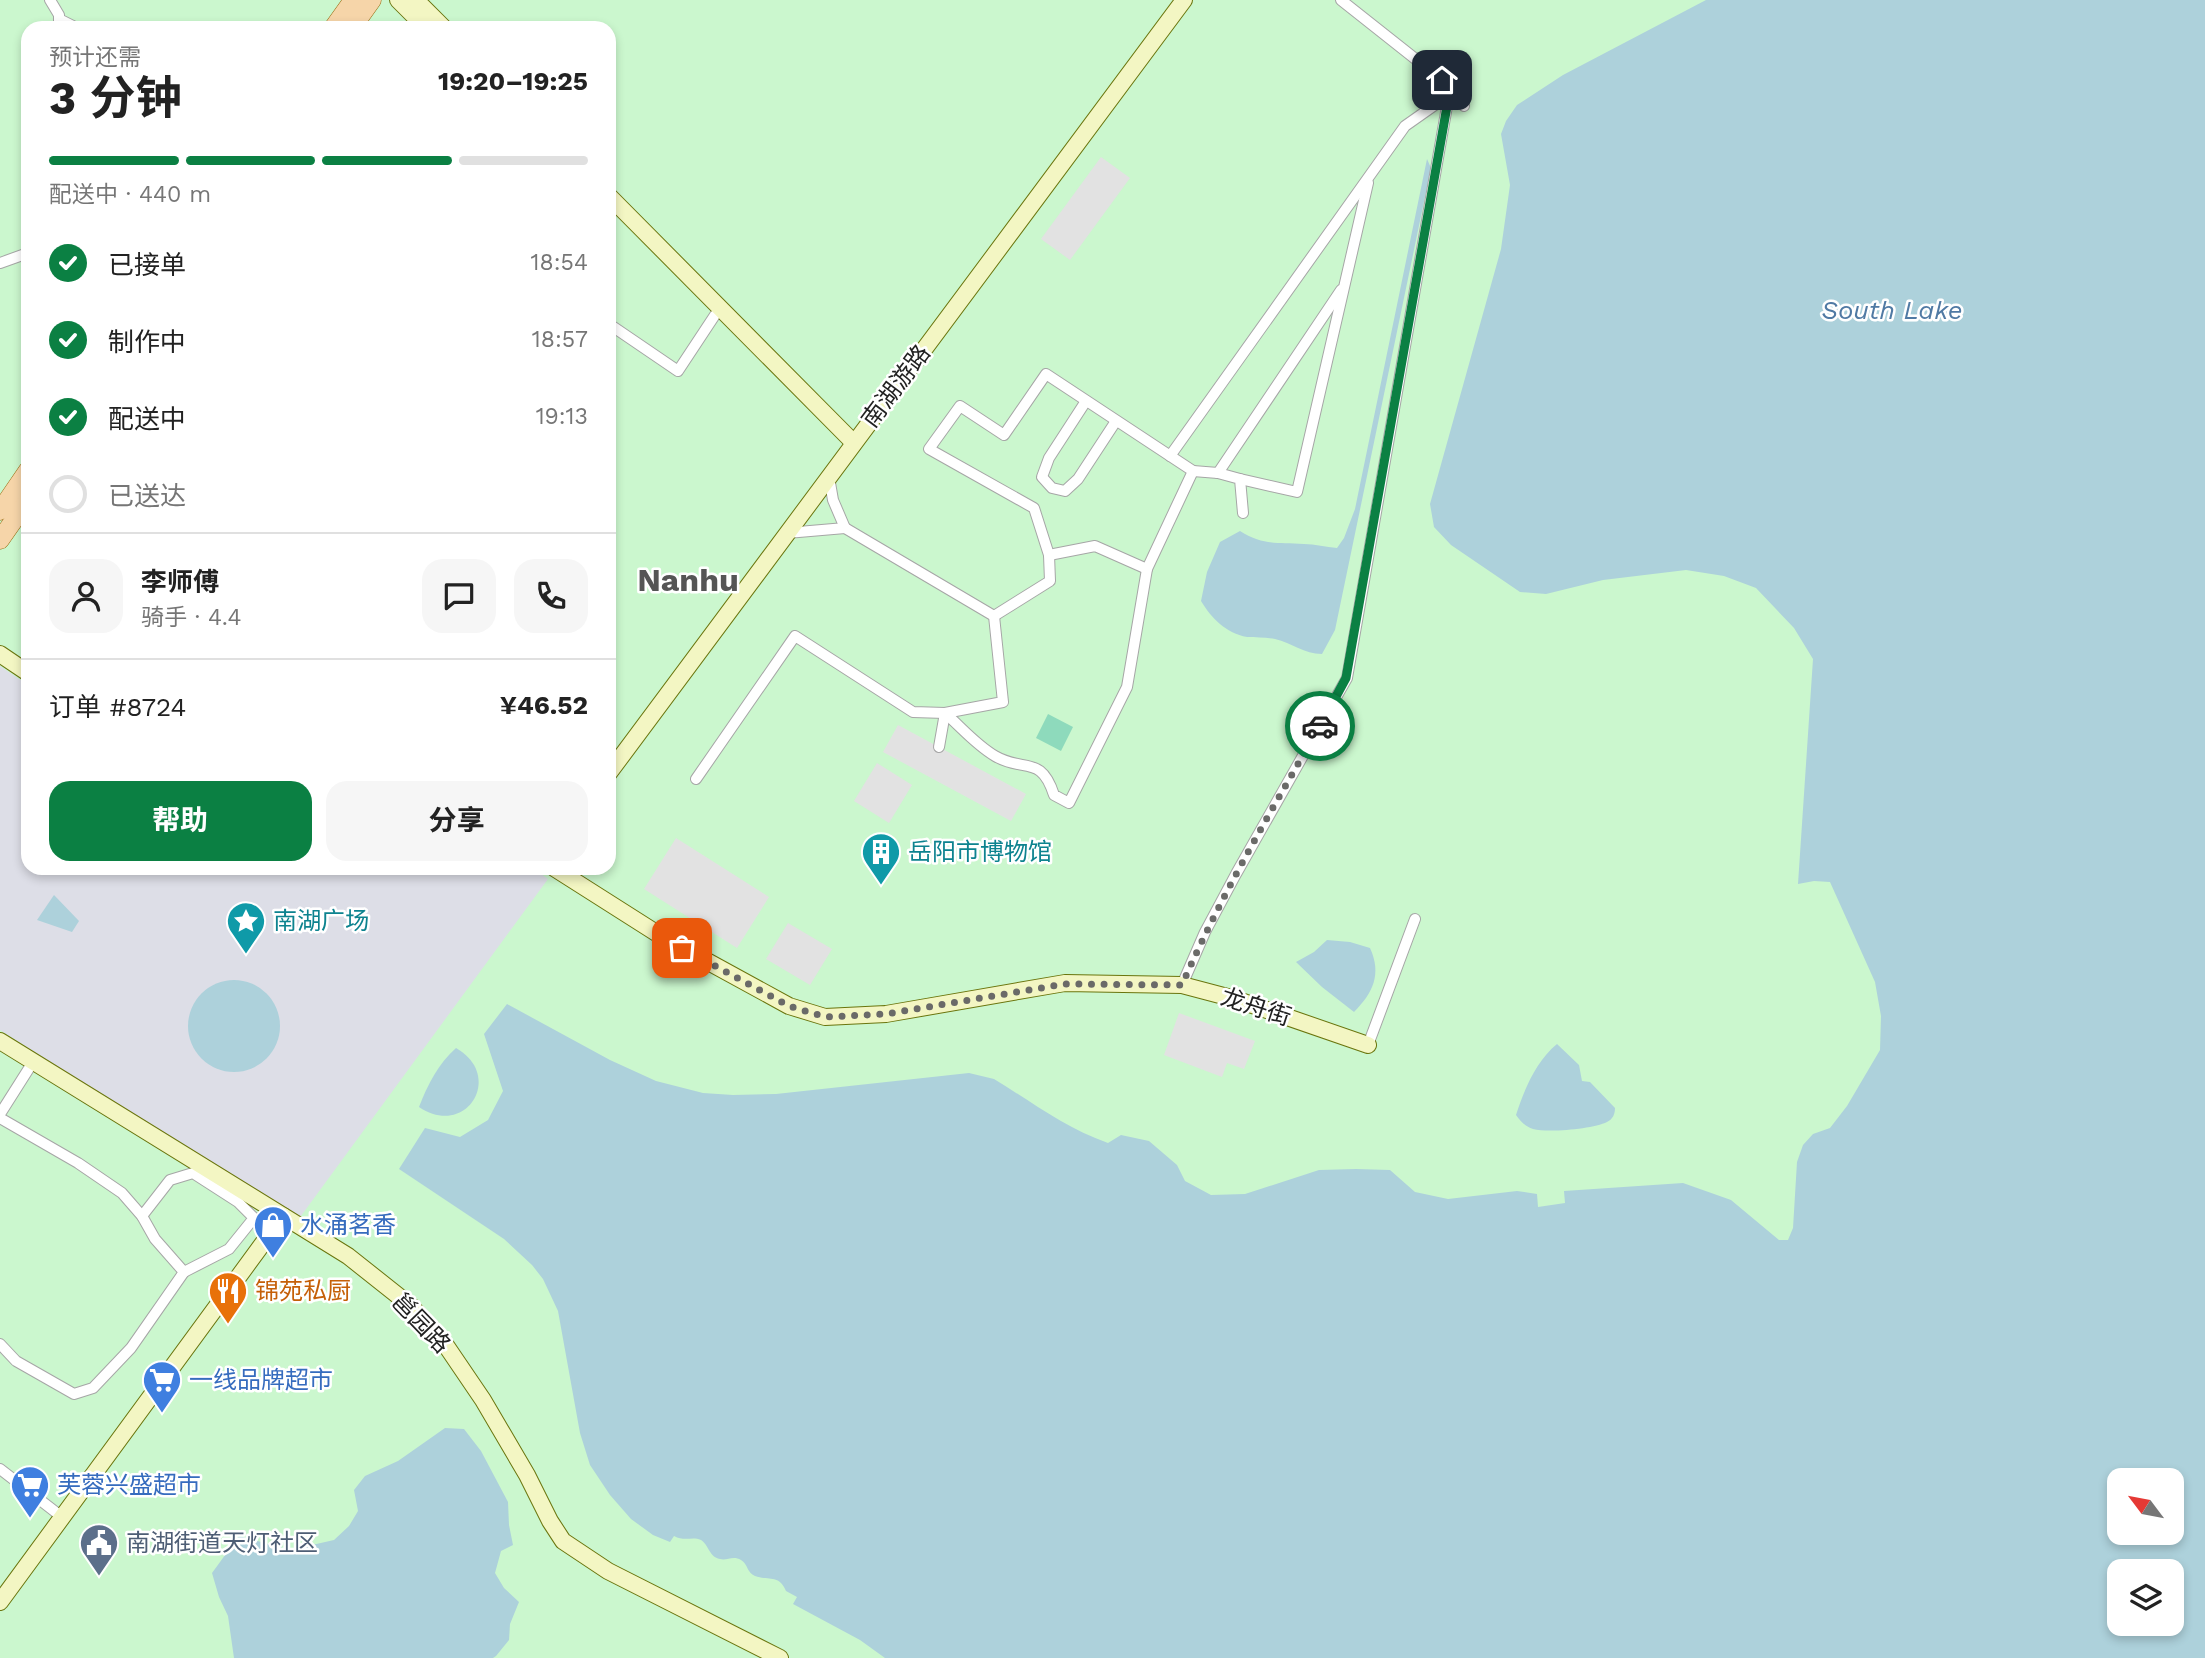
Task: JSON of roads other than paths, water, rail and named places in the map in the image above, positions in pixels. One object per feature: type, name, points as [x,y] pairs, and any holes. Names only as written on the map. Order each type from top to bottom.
[{"type":"main road","points":[[338,21],[353,0]]},
{"type":"main road","points":[[357,21],[372,0]]},
{"type":"main road","points":[[0,511],[21,480]]},
{"type":"main road","points":[[0,540],[21,510]]},
{"type":"street","points":[[50,0],[59,15],[59,21]]},
{"type":"street","points":[[398,0],[419,21]]},
{"type":"street","points":[[416,0],[437,21]]},
{"type":"street","name":"南湖游路","points":[[616,764],[1184,0]]},
{"type":"street","points":[[1341,0],[1442,80],[1449,95],[1464,106]]},
{"type":"street","points":[[1170,456],[1405,126],[1449,95]]},
{"type":"street","points":[[1182,985],[1205,932],[1346,678],[1449,95]]},
{"type":"street","points":[[994,616],[1050,581],[1049,555],[1034,508],[929,449],[960,406],[1004,435],[1046,374],[1193,471],[1218,473],[1297,492],[1369,176]]},
{"type":"street","points":[[616,202],[851,447]]},
{"type":"street","points":[[616,216],[851,447]]},
{"type":"street","points":[[0,263],[21,256]]},
{"type":"street","points":[[1218,473],[1344,285]]},
{"type":"street","points":[[616,329],[678,371],[715,315]]},
{"type":"street","points":[[1086,401],[1049,458],[1042,477],[1052,488],[1065,491],[1078,478],[1116,421]]},
{"type":"street","points":[[945,713],[996,757],[1035,766],[1049,778],[1054,795],[1069,803],[1127,687],[1147,569],[1193,471]]},
{"type":"street","points":[[829,477],[833,500],[845,528]]},
{"type":"street","points":[[1240,479],[1243,513]]},
{"type":"street","points":[[787,533],[845,528],[994,616]]},
{"type":"street","points":[[1049,555],[1095,546],[1147,569]]},
{"type":"street","points":[[696,779],[795,636],[913,712],[945,713],[1003,702],[994,616]]},
{"type":"street","points":[[0,654],[21,668]]},
{"type":"street","points":[[939,747],[945,713]]},
{"type":"street","name":"龙舟街","points":[[565,875],[673,943],[789,1006],[825,1017],[886,1014],[1065,984],[1182,985],[1235,999],[1368,1045]]},
{"type":"street","points":[[1368,1045],[1415,919]]},
{"type":"street","name":"邕园路","points":[[0,1041],[348,1256],[411,1306],[447,1348],[483,1400],[563,1541],[608,1571],[780,1658]]},
{"type":"street","points":[[33,1062],[0,1116],[122,1193],[142,1216],[155,1239],[184,1272]]},
{"type":"street","points":[[0,1344],[16,1361],[74,1394],[93,1388],[131,1348],[184,1272],[229,1249],[254,1218],[238,1202],[193,1173],[170,1180],[142,1216]]},
{"type":"street","points":[[0,1602],[283,1216]]},
{"type":"street","points":[[0,1469],[62,1517]]},
{"type":"water","name":"South Lake","points":[[1706,0],[2205,0],[2205,1658],[885,1658],[860,1640],[793,1604],[797,1597],[786,1591],[780,1582],[752,1575],[741,1560],[716,1558],[704,1542],[698,1539],[674,1536],[670,1542],[653,1535],[631,1519],[610,1495],[590,1465],[580,1433],[558,1311],[543,1279],[504,1239],[399,1169],[425,1128],[460,1137],[488,1120],[503,1091],[484,1034],[507,1004],[610,1060],[656,1081],[703,1093],[776,1094],[969,1073],[994,1079],[1092,1137],[1108,1143],[1121,1135],[1149,1141],[1177,1165],[1185,1181],[1211,1195],[1245,1194],[1319,1170],[1356,1169],[1390,1170],[1415,1192],[1448,1199],[1517,1191],[1537,1194],[1538,1207],[1565,1203],[1564,1191],[1683,1183],[1731,1200],[1779,1240],[1788,1240],[1793,1228],[1797,1162],[1803,1145],[1813,1134],[1830,1128],[1847,1106],[1880,1050],[1881,1016],[1875,982],[1830,882],[1798,884],[1813,659],[1794,628],[1756,588],[1724,576],[1686,570],[1603,580],[1546,594],[1520,592],[1451,545],[1434,527],[1430,504],[1501,249],[1510,185],[1501,134],[1517,105],[1563,75]]},
{"type":"water","points":[[1427,159],[1431,168],[1335,630],[1322,654],[1275,639],[1239,635],[1220,624],[1201,601],[1207,572],[1220,542],[1240,531],[1264,541],[1337,548],[1344,538],[1355,509]]},
{"type":"water","points":[[54,895],[79,921],[72,932],[37,920]]},
{"type":"water","points":[[1327,940],[1350,942],[1370,948],[1374,957],[1374,983],[1354,1012],[1296,962],[1314,952]]},
{"type":"water","points":[[234,980],[251,984],[266,994],[276,1009],[280,1026],[276,1043],[266,1058],[251,1068],[234,1072],[217,1068],[202,1058],[192,1043],[188,1026],[192,1009],[202,994],[217,984]]},
{"type":"water","points":[[1557,1044],[1579,1065],[1582,1081],[1590,1082],[1615,1108],[1609,1121],[1582,1128],[1540,1130],[1528,1127],[1516,1115],[1537,1067]]},
{"type":"water","points":[[456,1048],[470,1060],[477,1074],[478,1087],[474,1100],[464,1110],[452,1115],[436,1115],[419,1107],[434,1075]]},
{"type":"water","points":[[445,1428],[464,1429],[481,1451],[508,1502],[513,1545],[501,1551],[495,1573],[504,1588],[519,1602],[510,1624],[509,1640],[496,1656],[234,1658],[228,1616],[212,1573],[239,1536],[290,1550],[334,1540],[349,1526],[358,1511],[354,1490],[365,1476],[398,1461]]},
{"type":"place","name":"岳阳市博物馆","points":[[881,886]]},
{"type":"place","name":"南湖广场","points":[[246,955]]},
{"type":"place","name":"水涌茗香","points":[[273,1259]]},
{"type":"place","name":"锦苑私厨","points":[[228,1325]]},
{"type":"place","name":"一线品牌超市","points":[[162,1414]]},
{"type":"place","name":"芙蓉兴盛超市","points":[[30,1519]]},
{"type":"place","name":"南湖街道天灯社区","points":[[99,1577]]},
{"type":"district","name":"Nanhu","points":[[688,580]]}]
